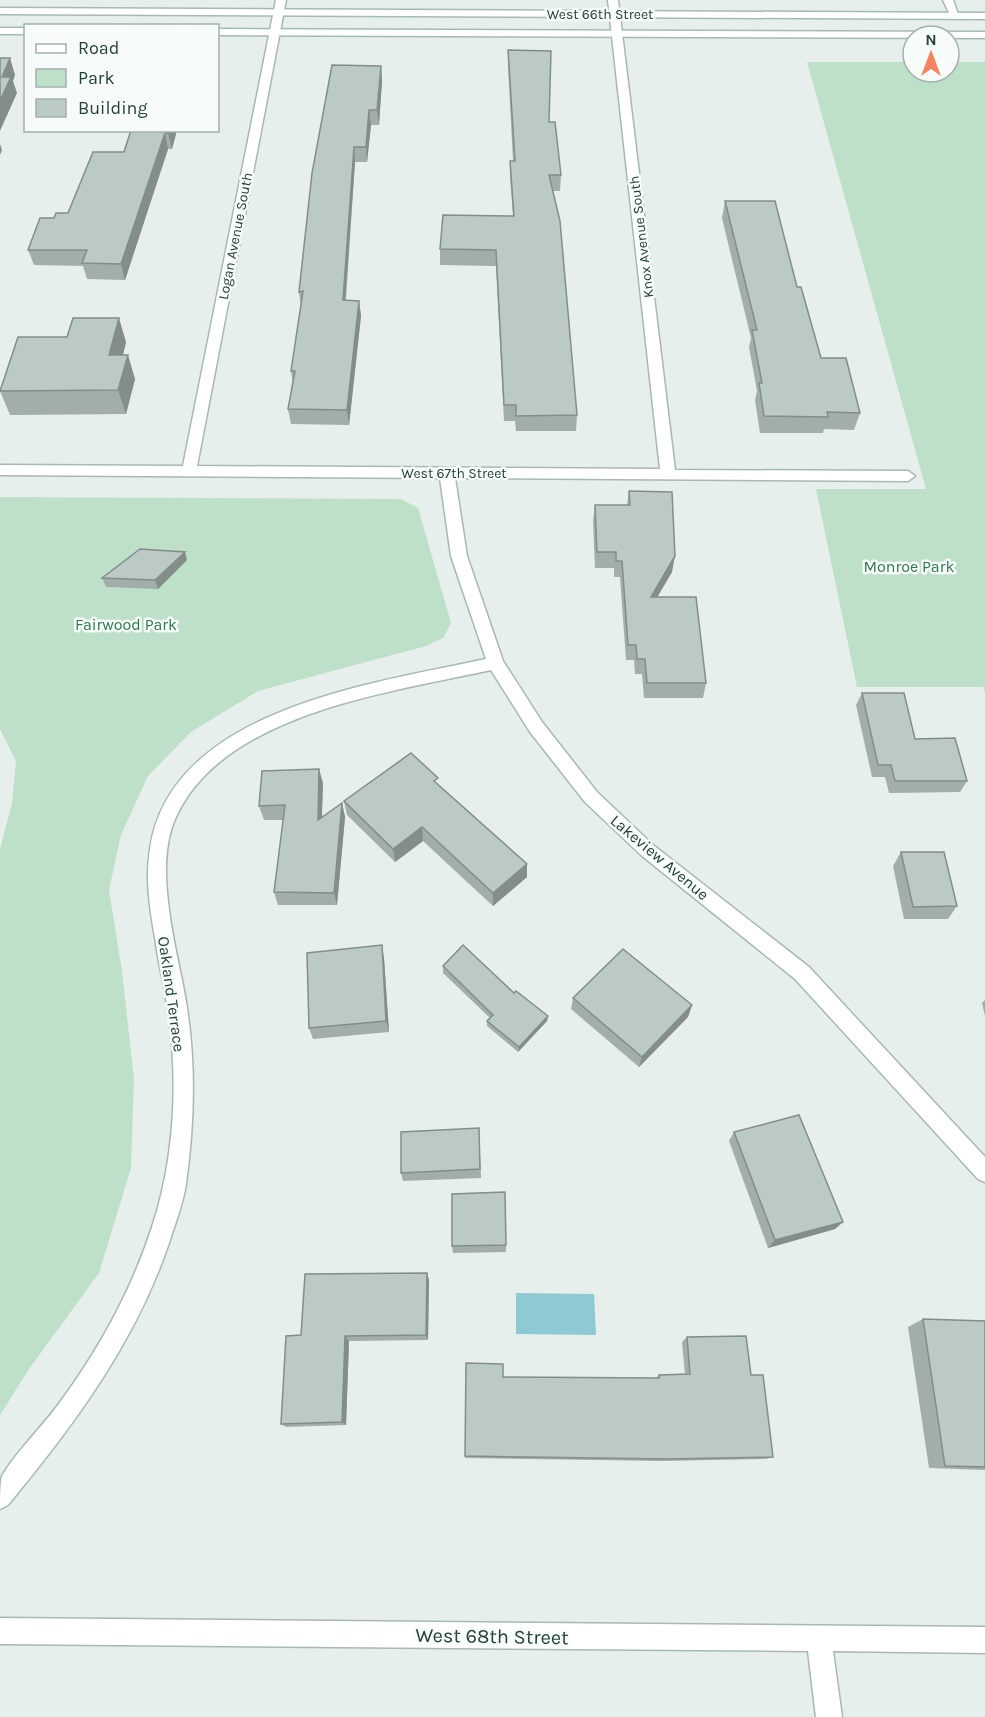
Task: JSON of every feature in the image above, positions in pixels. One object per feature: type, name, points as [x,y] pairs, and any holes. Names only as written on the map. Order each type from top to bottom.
[{"type":"street","name":"Knox Avenue South","points":[[613,0],[668,474]]},
{"type":"street","points":[[948,0],[955,15]]},
{"type":"street","name":"West 66th Street","points":[[0,11],[279,6],[615,14],[985,16]]},
{"type":"street","name":"Logan Avenue South","points":[[189,471],[279,6]]},
{"type":"street","points":[[0,31],[24,31]]},
{"type":"street","name":"West 66th Street","points":[[219,32],[985,35]]},
{"type":"street","name":"West 67th Street","points":[[0,470],[908,476]]},
{"type":"street","name":"Lakeview Avenue","points":[[447,473],[459,556],[495,663],[536,727],[591,797],[647,850],[802,973],[985,1172]]},
{"type":"street","name":"Oakland Terrace","points":[[0,1497],[44,1444],[105,1361],[150,1273],[175,1188],[182,1109],[181,1033],[159,913],[156,874],[164,826],[181,791],[212,759],[238,741],[296,713],[495,663]]},
{"type":"street","name":"West 68th Street","points":[[0,1631],[985,1640]]},
{"type":"street","points":[[819,1639],[829,1717]]},
{"type":"green space","name":"Monroe Park","points":[[807,62],[901,62],[901,84],[961,84],[961,62],[985,62],[985,692],[983,687],[857,687],[816,489],[926,489]]},
{"type":"green space","name":"Fairwood Park","points":[[0,497],[401,499],[418,508],[451,623],[443,638],[426,646],[258,691],[191,732],[148,776],[121,835],[109,890],[122,971],[134,1079],[131,1168],[99,1273],[29,1369],[0,1415],[0,849],[12,803],[16,761],[0,729]]},
{"type":"water","points":[[516,1293],[594,1294],[596,1335],[516,1334]]},
{"type":"building","points":[[508,50],[551,51],[549,122],[555,122],[561,175],[549,175],[560,221],[577,415],[516,416],[516,405],[504,405],[496,250],[440,249],[443,215],[514,216],[510,161],[515,161]]},
{"type":"building","points":[[0,58],[10,58],[2,77],[11,77],[0,101]]},
{"type":"building","points":[[332,65],[381,66],[377,110],[369,110],[366,147],[354,147],[343,300],[359,301],[347,410],[288,409],[295,371],[291,371],[303,291],[299,292],[312,173]]},
{"type":"building","points":[[130,132],[168,132],[165,133],[121,264],[82,263],[87,250],[28,250],[40,218],[54,218],[56,213],[68,213],[93,152],[124,152]]},
{"type":"building","points":[[725,201],[775,201],[797,287],[801,287],[821,358],[846,358],[860,413],[827,412],[828,417],[764,416],[759,383],[762,383],[752,330],[757,330]]},
{"type":"building","points":[[73,318],[119,318],[109,355],[128,355],[118,390],[0,391],[18,337],[67,337]]},
{"type":"building","points":[[629,491],[672,492],[675,556],[651,597],[696,597],[706,683],[647,683],[645,659],[637,659],[636,645],[628,645],[622,561],[616,561],[616,552],[597,552],[595,505],[630,505]]},
{"type":"building","points":[[140,549],[185,552],[155,580],[102,578]]},
{"type":"building","points":[[862,693],[904,693],[915,739],[955,738],[967,781],[895,781],[891,765],[878,765]]},
{"type":"building","points":[[411,753],[438,778],[434,781],[527,864],[493,893],[422,827],[393,849],[344,801]]},
{"type":"building","points":[[319,769],[318,820],[342,803],[334,893],[274,892],[285,805],[259,806],[262,771]]},
{"type":"building","points":[[901,852],[944,852],[957,906],[913,907]]},
{"type":"building","points":[[382,945],[386,1021],[309,1028],[307,953]]},
{"type":"building","points":[[463,945],[514,993],[516,991],[548,1016],[519,1047],[487,1021],[493,1015],[443,966]]},
{"type":"building","points":[[623,949],[692,1005],[642,1057],[573,998]]},
{"type":"building","points":[[799,1115],[843,1222],[775,1240],[734,1132]]},
{"type":"building","points":[[479,1128],[480,1169],[401,1173],[401,1132]]},
{"type":"building","points":[[505,1192],[506,1245],[452,1246],[452,1194]]},
{"type":"building","points":[[427,1273],[426,1335],[345,1336],[342,1422],[281,1424],[286,1336],[301,1335],[305,1274]]},
{"type":"building","points":[[923,1319],[985,1321],[985,1467],[945,1466]]},
{"type":"building","points":[[746,1336],[751,1375],[763,1375],[773,1457],[666,1459],[465,1456],[466,1363],[503,1364],[503,1377],[659,1378],[659,1375],[690,1374],[687,1337]]}]
